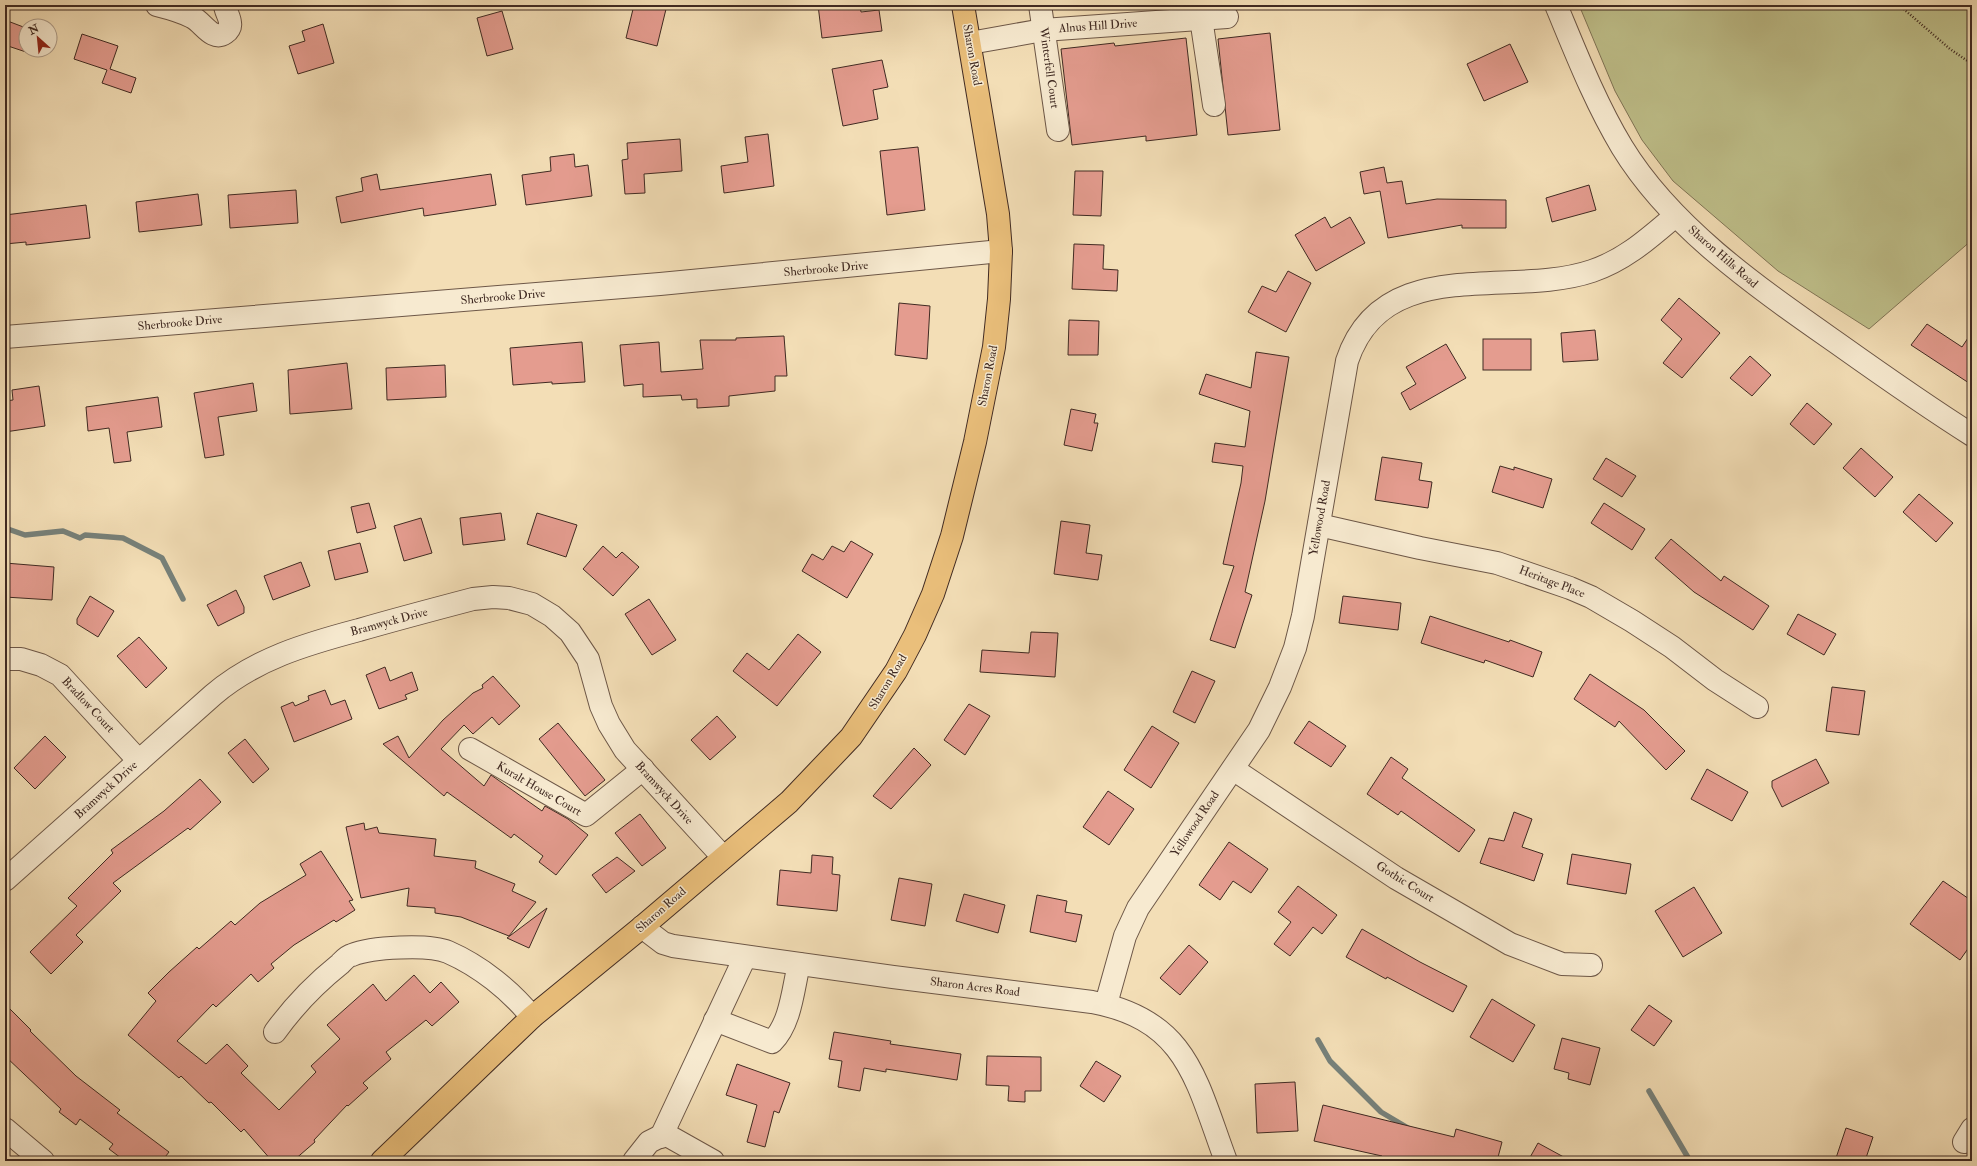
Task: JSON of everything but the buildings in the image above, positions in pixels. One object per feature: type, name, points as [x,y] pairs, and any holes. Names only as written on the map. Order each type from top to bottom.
[{"type":"main road","name":"Sharon Road","points":[[382,1161],[532,1017],[642,927],[723,857],[790,802],[838,752],[875,704],[896,671],[915,635],[933,594],[952,536],[975,442],[994,347],[999,299],[1001,251],[998,214],[964,5]]},
{"type":"street","points":[[157,5],[190,16],[202,23],[211,34],[219,36],[226,33],[229,28],[230,22],[225,5]]},
{"type":"street","name":"Winterfell Court","points":[[1040,5],[1058,130]]},
{"type":"street","name":"Sharon Hills Road","points":[[1556,5],[1595,99],[1622,148],[1658,197],[1675,216],[1762,290],[1937,413],[1972,435]]},
{"type":"street","points":[[1200,11],[1214,105]]},
{"type":"street","name":"Alnus Hill Drive","points":[[970,43],[1043,30],[1200,11],[1226,16]]},
{"type":"street","name":"Yellowood Road","points":[[1106,1004],[1125,936],[1138,908],[1259,730],[1280,687],[1295,648],[1303,616],[1348,360],[1360,333],[1375,315],[1387,305],[1407,294],[1432,288],[1558,279],[1592,271],[1613,263],[1633,251],[1675,216]]},
{"type":"street","name":"Sherbrooke Drive","points":[[5,337],[660,284],[1001,251]]},
{"type":"street","name":"Heritage Place","points":[[1319,525],[1497,563],[1534,574],[1570,588],[1591,597],[1632,621],[1672,647],[1715,680],[1757,707]]},
{"type":"street","name":"Bramwyck Drive","points":[[5,880],[220,689],[265,660],[329,638],[473,599],[493,597],[509,598],[532,604],[552,616],[570,632],[588,659],[601,706],[609,724],[626,750],[723,857]]},
{"type":"street","name":"Bradlow Court","points":[[5,659],[21,659],[41,665],[60,675],[139,760]]},
{"type":"street","name":"Kuralt House Court","points":[[470,749],[586,815],[643,769]]},
{"type":"street","name":"Gothic Court","points":[[1233,769],[1396,878],[1510,944],[1562,964],[1591,965]]},
{"type":"street","name":"Sharon Acres Road","points":[[642,927],[663,942],[674,946],[745,957],[1106,1004],[1121,1008],[1139,1016],[1170,1040],[1183,1055],[1193,1072],[1226,1161]]},
{"type":"street","points":[[275,1032],[290,1012],[321,980],[351,955],[392,948],[447,952],[486,974],[518,999],[532,1017]]},
{"type":"street","points":[[661,1137],[745,957]]},
{"type":"street","points":[[715,1020],[772,1042],[780,1034],[787,1015],[799,964]]},
{"type":"street","points":[[5,1129],[43,1161]]},
{"type":"street","points":[[634,1161],[649,1142],[665,1134],[713,1161]]},
{"type":"path","points":[[1899,5],[1950,49],[1972,64]]},
{"type":"green space","points":[[1579,5],[1972,5],[1972,240],[1869,329],[1778,271],[1673,181],[1642,140],[1615,91]]},
{"type":"waterway","points":[[5,528],[25,535],[63,531],[80,538],[85,535],[123,538],[162,558],[183,599]]},
{"type":"waterway","points":[[1318,1040],[1330,1061],[1381,1112],[1408,1128]]},
{"type":"waterway","points":[[1649,1091],[1690,1161]]}]
